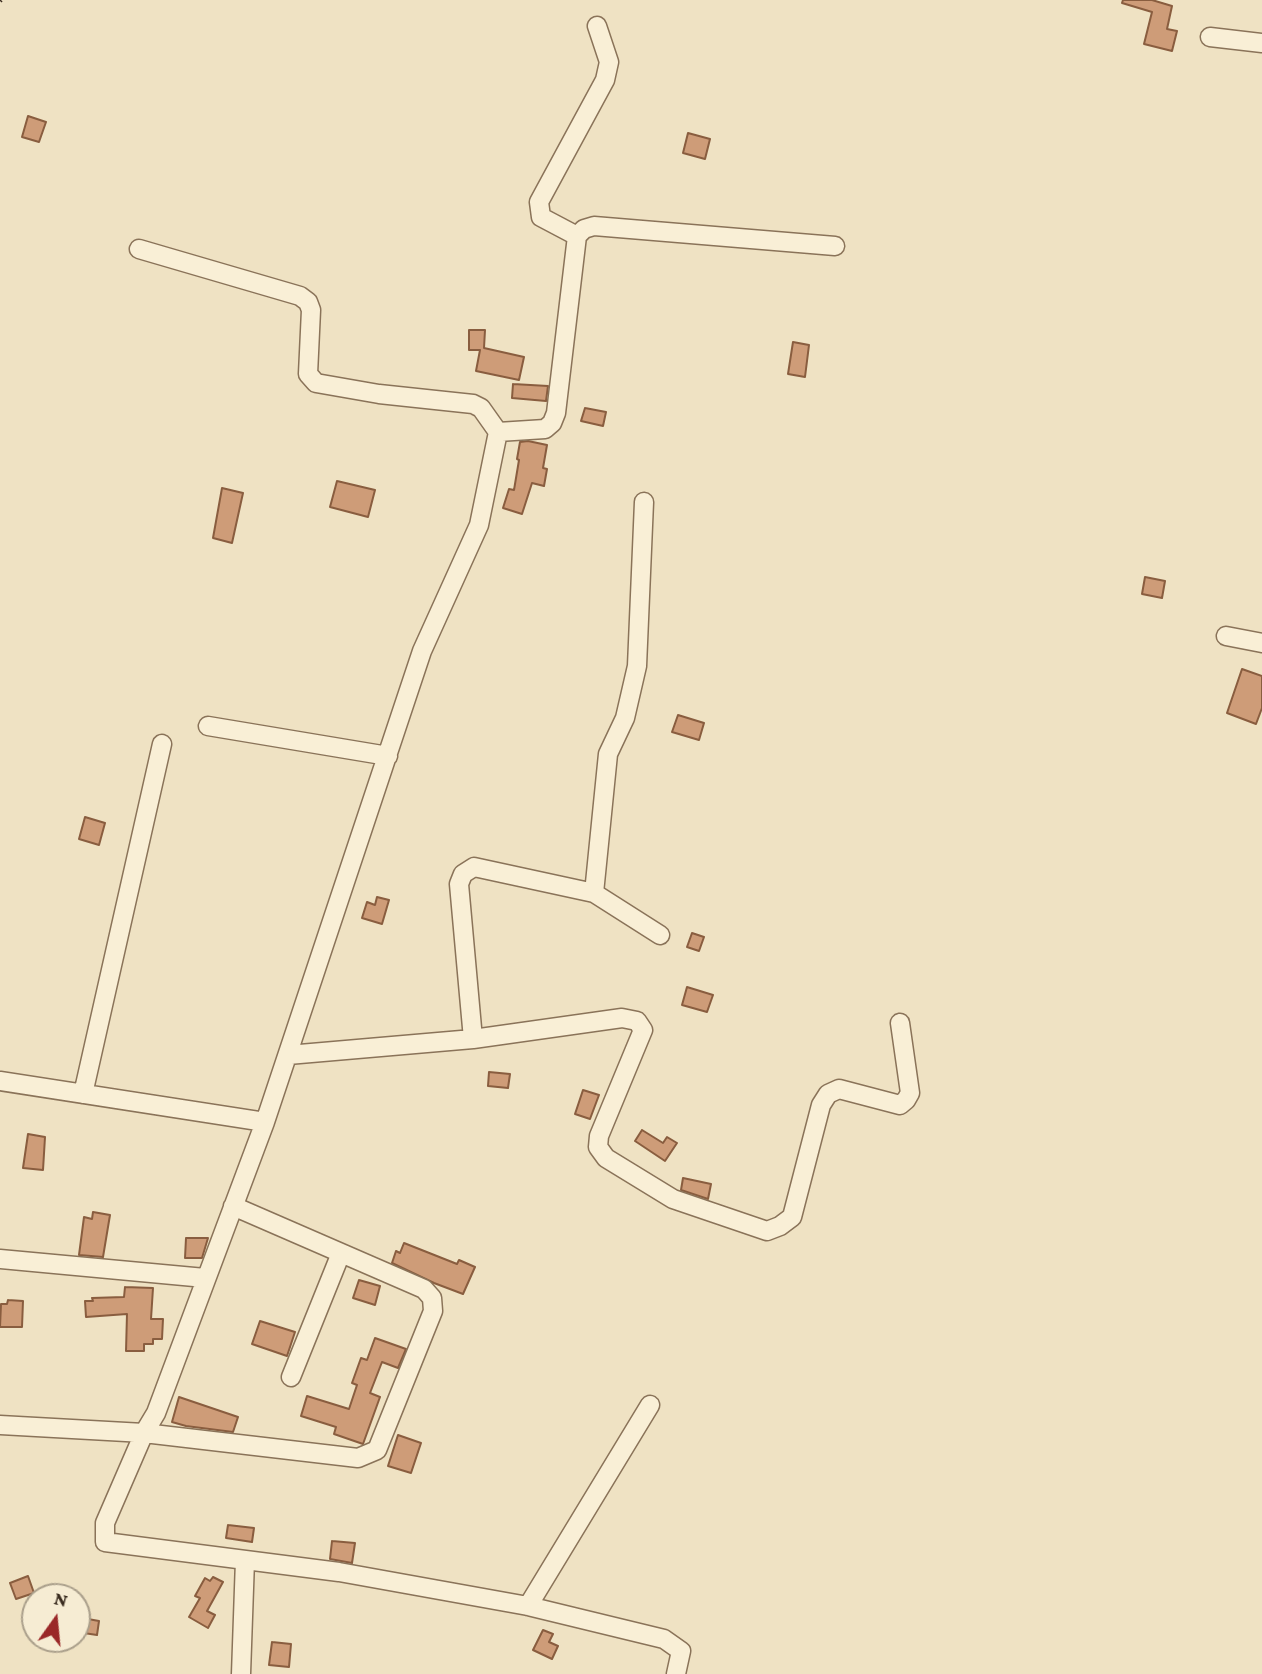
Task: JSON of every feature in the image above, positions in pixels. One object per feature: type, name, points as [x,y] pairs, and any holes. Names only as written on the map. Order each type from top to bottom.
[{"type":"street","points":[[577,236],[541,217],[539,202],[605,80],[609,62],[597,26]]},
{"type":"street","points":[[1210,37],[1262,43]]},
{"type":"street","points":[[498,432],[545,429],[552,424],[556,413],[577,236],[584,229],[594,226],[835,246]]},
{"type":"street","points":[[139,249],[300,296],[308,302],[311,310],[308,374],[312,381],[379,394],[473,404],[481,408],[498,432],[479,525],[422,651],[265,1122],[156,1413],[144,1433],[105,1522],[105,1542],[339,1572],[528,1606],[664,1639],[681,1651],[676,1674]]},
{"type":"street","points":[[594,893],[608,754],[625,718],[637,666],[644,502]]},
{"type":"street","points":[[1226,636],[1262,643]]},
{"type":"street","points":[[208,726],[388,756]]},
{"type":"street","points":[[83,1094],[162,744]]},
{"type":"street","points":[[473,1039],[458,884],[463,874],[474,867],[594,893],[660,935]]},
{"type":"street","points":[[288,1055],[473,1039],[622,1018],[637,1021],[643,1030],[599,1136],[598,1147],[606,1158],[673,1199],[767,1231],[792,1217],[821,1105],[828,1094],[839,1089],[900,1105],[906,1100],[910,1093],[901,1023]]},
{"type":"street","points":[[0,1081],[265,1122]]},
{"type":"street","points":[[0,1425],[144,1433],[358,1458],[377,1450],[433,1311],[432,1298],[424,1290],[233,1206]]},
{"type":"street","points":[[291,1377],[341,1253]]},
{"type":"street","points":[[0,1259],[205,1278]]},
{"type":"street","points":[[528,1606],[650,1405]]},
{"type":"street","points":[[241,1674],[245,1560]]},
{"type":"building","points":[[1123,0],[1152,0],[1172,6],[1167,29],[1177,31],[1172,51],[1144,44],[1152,12],[1122,3]]},
{"type":"building","points":[[28,116],[46,122],[39,142],[22,137]]},
{"type":"building","points":[[688,133],[710,139],[705,159],[683,153]]},
{"type":"building","points":[[469,330],[485,330],[484,348],[524,357],[519,380],[476,371],[480,350],[469,350]]},
{"type":"building","points":[[793,342],[809,345],[805,377],[788,374]]},
{"type":"building","points":[[513,384],[548,386],[546,401],[512,398]]},
{"type":"building","points":[[585,408],[606,412],[603,426],[581,421]]},
{"type":"building","points":[[520,442],[547,445],[543,468],[547,469],[544,486],[532,483],[522,514],[503,508],[509,489],[514,490]]},
{"type":"building","points":[[337,481],[375,490],[368,517],[330,507]]},
{"type":"building","points":[[222,488],[243,493],[232,543],[213,538]]},
{"type":"building","points":[[1145,577],[1165,581],[1162,598],[1142,594]]},
{"type":"building","points":[[1242,669],[1262,676],[1262,708],[1256,724],[1227,713]]},
{"type":"building","points":[[678,715],[704,723],[699,740],[672,732]]},
{"type":"building","points":[[85,817],[105,823],[99,845],[79,839]]},
{"type":"building","points":[[377,897],[389,900],[382,924],[362,918],[367,902],[375,905]]},
{"type":"building","points":[[692,933],[704,937],[699,951],[687,947]]},
{"type":"building","points":[[687,987],[713,995],[707,1012],[682,1005]]},
{"type":"building","points":[[489,1072],[510,1074],[508,1088],[488,1086]]},
{"type":"building","points":[[583,1090],[599,1095],[590,1119],[575,1114]]},
{"type":"building","points":[[642,1130],[663,1143],[667,1137],[677,1143],[665,1161],[635,1141]]},
{"type":"building","points":[[28,1134],[45,1137],[43,1170],[23,1168]]},
{"type":"building","points":[[683,1178],[711,1184],[708,1199],[681,1190]]},
{"type":"building","points":[[93,1212],[110,1215],[103,1257],[79,1255],[84,1217],[92,1219]]},
{"type":"building","points":[[186,1238],[208,1238],[202,1258],[185,1258]]},
{"type":"building","points":[[404,1243],[457,1264],[459,1260],[475,1267],[463,1294],[392,1263],[396,1251],[400,1253]]},
{"type":"building","points":[[359,1280],[380,1286],[375,1305],[353,1298]]},
{"type":"building","points":[[125,1287],[153,1288],[151,1319],[163,1319],[162,1339],[153,1339],[153,1344],[144,1344],[144,1351],[126,1351],[127,1314],[86,1317],[85,1301],[93,1301],[92,1298],[124,1297]]},
{"type":"building","points":[[8,1300],[23,1301],[22,1327],[0,1327],[1,1304],[7,1304]]},
{"type":"building","points":[[260,1321],[295,1332],[287,1356],[252,1344]]},
{"type":"building","points":[[375,1338],[406,1349],[398,1368],[382,1362],[370,1393],[380,1397],[363,1444],[334,1434],[336,1427],[301,1416],[307,1396],[349,1409],[357,1385],[352,1383],[361,1358],[367,1360]]},
{"type":"building","points":[[179,1397],[238,1417],[233,1432],[172,1422]]},
{"type":"building","points":[[398,1435],[421,1443],[411,1473],[388,1466]]},
{"type":"building","points":[[228,1525],[254,1528],[252,1542],[226,1538]]},
{"type":"building","points":[[332,1541],[355,1543],[352,1563],[330,1559]]},
{"type":"building","points":[[28,1576],[30,1583],[21,1583],[21,1597],[16,1599],[10,1583]]},
{"type":"building","points":[[213,1577],[223,1582],[207,1611],[215,1615],[208,1628],[189,1617],[200,1598],[195,1596],[205,1578],[210,1581]]},
{"type":"building","points":[[91,1620],[99,1621],[97,1635],[91,1634]]},
{"type":"building","points":[[543,1630],[553,1634],[549,1642],[558,1646],[552,1659],[533,1650]]},
{"type":"building","points":[[272,1642],[291,1644],[289,1667],[269,1665]]}]
